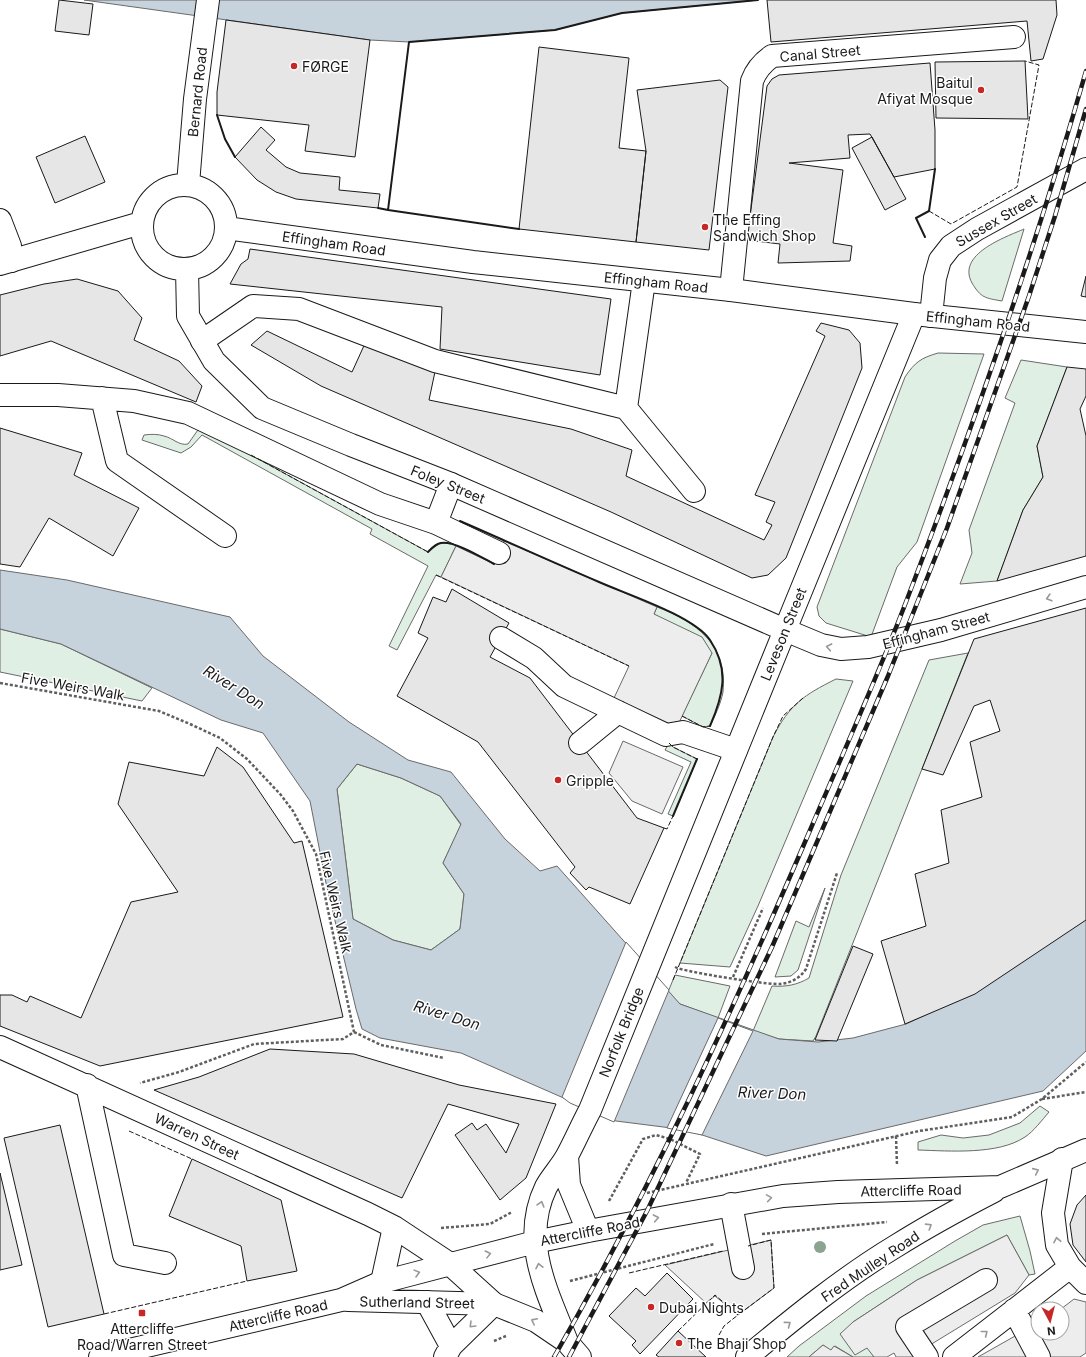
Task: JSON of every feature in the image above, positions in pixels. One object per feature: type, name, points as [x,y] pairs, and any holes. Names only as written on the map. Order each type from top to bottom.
[{"type":"main road","name":"Bernard Road","points":[[188,184],[195,99],[207,8]]},
{"type":"main road","name":"Canal Street","points":[[731,290],[752,81],[757,70],[765,61],[772,56],[1014,37]]},
{"type":"main road","name":"Sussex Street","points":[[923,315],[940,260],[951,246],[977,229],[1086,169]]},
{"type":"main road","points":[[188,184],[210,192],[220,204],[225,218],[226,228],[223,242],[216,254],[205,264],[187,269],[174,268],[160,263],[152,255],[144,243],[141,223],[145,208],[154,195],[170,186],[188,184]]},
{"type":"main road","points":[[0,220],[10,246],[6,262]]},
{"type":"main road","points":[[6,262],[141,223]]},
{"type":"main road","name":"Effingham Road","points":[[226,228],[473,262],[731,290],[923,315],[1086,332]]},
{"type":"main road","name":"Foley Street","points":[[187,269],[188,316],[214,361],[262,408],[451,484],[785,630]]},
{"type":"main road","points":[[626,408],[644,281]]},
{"type":"main road","points":[[202,341],[253,306],[299,309],[435,360],[626,408],[694,491]]},
{"type":"main road","name":"Leveson Street","points":[[652,954],[785,630],[923,315]]},
{"type":"main road","points":[[0,395],[51,395],[134,401],[188,413],[380,504],[436,523],[499,553]]},
{"type":"main road","points":[[102,398],[117,461],[225,536]]},
{"type":"main road","points":[[436,523],[451,484]]},
{"type":"main road","name":"Effingham Street","points":[[785,630],[821,645],[841,649],[868,647],[940,630],[1086,587]]},
{"type":"main road","points":[[501,638],[534,658],[564,686],[618,712],[666,734],[683,732],[736,750]]},
{"type":"main road","points":[[580,743],[618,712]]},
{"type":"main road","name":"Norfolk Bridge","points":[[567,1156],[590,1110],[652,954]]},
{"type":"main road","name":"Warren Street","points":[[0,1047],[87,1085],[394,1227],[450,1264]]},
{"type":"main road","points":[[87,1085],[124,1255],[165,1263]]},
{"type":"main road","name":"Attercliffe Road","points":[[100,1357],[341,1300],[382,1282],[535,1242],[731,1204],[783,1196],[838,1192],[1000,1187],[1062,1159],[1086,1150]]},
{"type":"main road","points":[[567,1156],[569,1185],[588,1231]]},
{"type":"main road","points":[[535,1242],[534,1230],[546,1187],[567,1156]]},
{"type":"main road","points":[[1062,1159],[1053,1213],[1057,1245],[1070,1266],[1086,1283]]},
{"type":"main road","name":"Fred Mulley Road","points":[[747,1357],[792,1320],[895,1246],[942,1218],[1000,1187]]},
{"type":"main road","points":[[731,1204],[743,1268]]},
{"type":"main road","points":[[382,1282],[394,1227]]},
{"type":"main road","name":"Sutherland Street","points":[[535,1242],[538,1267],[545,1288],[573,1350]]},
{"type":"main road","name":"Sutherland Street","points":[[450,1264],[494,1304]]},
{"type":"main road","points":[[954,1357],[1070,1266]]},
{"type":"main road","points":[[927,1357],[907,1327],[986,1280]]},
{"type":"main road","name":"Sutherland Street","points":[[341,1300],[494,1304],[536,1321],[573,1350]]},
{"type":"main road","points":[[427,1302],[448,1352],[494,1304]]},
{"type":"main road","points":[[1014,1310],[1039,1357]]},
{"type":"path","name":"Five Weirs Walk","points":[[0,683],[159,711],[220,738],[247,759],[281,795],[293,811],[316,854],[354,1032]]},
{"type":"path","points":[[652,954],[678,969],[781,984],[793,981],[803,973],[837,873]]},
{"type":"path","points":[[733,978],[763,908]]},
{"type":"path","points":[[117,1099],[124,1087],[179,1072],[254,1044],[343,1039],[350,1036],[354,1032],[381,1045],[444,1058]]},
{"type":"path","points":[[576,1203],[593,1194],[608,1204],[643,1139],[656,1134],[670,1139],[700,1154],[686,1183],[919,1131],[1012,1117],[1042,1099],[1086,1062]]},
{"type":"path","points":[[1042,1099],[1086,1092]]},
{"type":"path","points":[[438,1228],[490,1224],[510,1214],[525,1198],[541,1204]]},
{"type":"path","points":[[545,1288],[753,1235],[890,1221]]},
{"type":"path","points":[[488,1343],[506,1336],[515,1335],[521,1314]]},
{"type":"green space","points":[[1024,229],[1002,301],[984,296],[978,292],[972,283],[969,273],[971,263],[985,248]]},
{"type":"green space","points":[[938,353],[984,354],[917,542],[897,567],[871,637],[826,623],[819,616],[817,607],[905,377],[919,361]]},
{"type":"green space","points":[[1021,360],[1067,367],[1037,446],[1043,477],[1023,510],[997,581],[960,584],[972,553],[969,530],[1015,403],[1005,398]]},
{"type":"green space","points":[[200,427],[428,552],[440,543],[451,543],[456,546],[441,577],[436,575],[397,650],[389,646],[428,566],[370,534],[372,529],[202,435],[191,447],[181,453],[142,440],[144,435],[152,434],[162,435],[179,443],[188,444]]},
{"type":"green space","points":[[657,607],[684,620],[696,628],[715,648],[723,675],[723,692],[716,714],[710,726],[703,727],[682,716],[712,653],[654,614]]},
{"type":"green space","points":[[0,629],[61,644],[152,688],[142,701],[0,672]]},
{"type":"green space","points":[[968,653],[816,1036],[813,1041],[779,1039],[753,1031],[772,986],[791,985],[809,978],[841,875],[929,660]]},
{"type":"green space","points":[[836,679],[853,681],[758,906],[730,967],[680,963],[773,737],[779,726],[792,708],[806,696]]},
{"type":"green space","points":[[669,743],[673,747],[697,759],[673,816],[668,814],[691,762],[665,750]]},
{"type":"green space","points":[[357,764],[401,778],[440,796],[461,825],[443,863],[464,894],[460,929],[431,950],[393,940],[353,919],[337,789]]},
{"type":"green space","points":[[825,888],[798,970],[791,976],[775,977],[796,921],[809,927]]},
{"type":"green space","points":[[675,975],[730,986],[718,1018],[680,1004],[668,992]]},
{"type":"green space","points":[[1040,1106],[1049,1112],[1028,1135],[1014,1143],[1001,1147],[973,1151],[918,1150],[918,1142],[941,1135],[963,1138],[989,1135],[1020,1123]]},
{"type":"green space","points":[[1020,1216],[1035,1274],[1029,1275],[1007,1235],[917,1280],[853,1322],[874,1357],[853,1357],[835,1346],[831,1351],[823,1345],[809,1357],[787,1357],[799,1346],[866,1296],[955,1241],[983,1225]]},
{"type":"shaded area","points":[[504,541],[657,607],[654,614],[702,637],[712,653],[677,727],[614,698],[629,666],[441,577],[456,546],[494,564]]},
{"type":"shaded area","points":[[623,741],[683,767],[662,814],[632,801],[609,773]]},
{"type":"shaded area","points":[[1007,1235],[1029,1275],[1015,1293],[930,1345],[937,1357],[896,1357],[894,1353],[887,1357],[874,1357],[867,1348],[855,1355],[840,1334],[853,1322],[917,1280]]},
{"type":"shaded area","points":[[771,1240],[774,1288],[738,1315],[715,1296],[706,1303],[665,1265]]},
{"type":"shaded area","points":[[1074,1299],[1086,1302],[1086,1353],[1080,1357],[978,1357],[1030,1328],[1030,1341],[1070,1341],[1070,1302]]},
{"type":"shaded area","points":[[823,1345],[831,1350],[834,1346],[853,1357],[809,1357]]},
{"type":"water","points":[[84,0],[758,0],[622,13],[555,30],[409,42],[370,40]]},
{"type":"water","name":"River Don","points":[[0,570],[67,580],[230,617],[263,656],[349,722],[408,760],[451,772],[505,839],[540,871],[557,866],[680,1004],[779,1039],[818,1042],[853,1038],[906,1024],[976,991],[1086,918],[1086,1051],[1043,1091],[766,1156],[687,1130],[616,1121],[461,1053],[380,1038],[362,1029],[356,1009],[326,883],[310,801],[263,733],[221,720],[61,644],[0,629]],"holes":[[[357,764],[401,778],[440,796],[461,824],[443,863],[464,894],[460,929],[431,950],[393,940],[353,919],[337,789]]]},
{"type":"pier","points":[[626,942],[669,990],[614,1122],[570,1103],[562,1097]]},
{"type":"pier","points":[[718,1018],[753,1031],[702,1135],[667,1128]]},
{"type":"building","points":[[59,0],[93,4],[89,35],[55,31]]},
{"type":"building","points":[[767,0],[1056,0],[1057,15],[1043,59],[1031,61],[1027,21],[771,42]]},
{"type":"building","name":"FØRGE","points":[[226,20],[370,40],[355,157],[305,151],[309,125],[217,115],[217,92]]},
{"type":"building","points":[[539,47],[629,58],[619,148],[646,151],[636,242],[519,229]]},
{"type":"building","name":"Baitul Afiyat Mosque","points":[[1025,61],[1028,119],[936,118],[935,62]]},
{"type":"building","points":[[930,63],[935,130],[935,169],[894,177],[870,134],[848,135],[850,158],[789,163],[843,170],[833,243],[852,246],[850,261],[778,263],[780,244],[747,240],[767,86],[772,79],[779,75]]},
{"type":"building","points":[[720,80],[728,87],[709,250],[636,242],[646,151],[637,90]]},
{"type":"building","points":[[261,127],[275,140],[266,150],[286,167],[300,173],[340,177],[339,190],[380,194],[378,208],[296,199],[276,192],[257,180],[235,157]]},
{"type":"building","points":[[85,136],[105,182],[55,203],[36,157]]},
{"type":"building","points":[[872,137],[906,199],[885,210],[852,148]]},
{"type":"building","points":[[250,249],[611,299],[600,375],[440,349],[442,307],[230,284],[241,264],[248,259]]},
{"type":"building","points":[[1086,276],[1086,297],[1081,296]]},
{"type":"building","points":[[77,279],[118,291],[142,318],[134,340],[179,361],[202,386],[196,402],[51,341],[0,356],[0,295],[44,284]]},
{"type":"building","points":[[821,323],[849,330],[860,343],[862,368],[786,558],[768,575],[752,578],[611,512],[321,386],[251,345],[267,331],[352,372],[367,339],[436,367],[429,400],[571,429],[632,450],[626,476],[764,540],[772,525],[766,522],[775,502],[755,495],[825,336],[816,331]]},
{"type":"building","points":[[1067,367],[1086,369],[1086,396],[1080,409],[1086,436],[1086,556],[997,581],[1023,510],[1043,477],[1037,446]]},
{"type":"building","points":[[0,428],[82,453],[74,475],[139,508],[113,556],[49,518],[20,567],[0,564]]},
{"type":"building","name":"Gripple","points":[[452,589],[509,623],[490,657],[530,678],[637,818],[664,828],[630,904],[589,887],[586,890],[570,873],[575,867],[478,742],[397,696],[428,638],[418,633],[433,597],[446,602]]},
{"type":"building","points":[[1086,608],[1086,920],[975,994],[905,1024],[881,941],[926,926],[915,874],[949,863],[941,810],[982,797],[970,742],[1000,731],[990,700],[974,706],[943,775],[922,769],[974,639]]},
{"type":"building","points":[[217,747],[243,767],[294,843],[302,841],[343,1017],[100,1066],[0,1026],[0,995],[12,995],[27,1002],[30,996],[81,1018],[131,902],[178,892],[118,804],[129,762],[204,776]]},
{"type":"building","points":[[853,946],[873,954],[837,1041],[815,1040]]},
{"type":"building","points":[[270,1049],[354,1054],[459,1085],[556,1104],[526,1178],[500,1200],[455,1135],[472,1123],[477,1130],[486,1124],[506,1153],[519,1124],[448,1104],[402,1198],[154,1090],[199,1077]]},
{"type":"building","points":[[60,1125],[104,1314],[48,1327],[4,1138]]},
{"type":"building","points":[[192,1159],[281,1200],[297,1271],[247,1281],[241,1246],[169,1216]]},
{"type":"building","points":[[0,1173],[22,1265],[0,1270]]},
{"type":"building","points":[[1086,1195],[1086,1262],[1073,1245],[1070,1224],[1077,1205]]},
{"type":"building","name":"Dubai Nights","points":[[667,1273],[693,1299],[640,1354],[632,1345],[636,1341],[609,1316],[636,1288],[645,1296]]},
{"type":"building","name":"The Bhaji Shop","points":[[678,1331],[706,1357],[659,1357],[656,1355]]},
{"type":"railway","points":[[554,1357],[625,1228],[722,1030],[860,715],[906,602],[979,404],[1046,205],[1086,71]]},
{"type":"railway","points":[[569,1357],[647,1211],[772,947],[888,676],[947,528],[1029,296],[1055,216],[1086,109]]},
{"type":"fence","points":[[929,211],[951,224],[1017,187],[1039,65],[1025,61]]},
{"type":"fence","points":[[251,455],[428,552]]},
{"type":"fence","points":[[436,575],[629,666]]},
{"type":"fence","points":[[673,980],[773,737],[783,716],[803,698]]},
{"type":"fence","points":[[682,716],[703,727],[710,726]]},
{"type":"fence","points":[[669,743],[673,747],[697,759]]},
{"type":"fence","points":[[664,828],[667,829],[673,816]]},
{"type":"fence","points":[[129,1131],[192,1159]]},
{"type":"fence","points":[[678,1331],[715,1295],[738,1315],[774,1288],[771,1240],[748,1246]]},
{"type":"fence","points":[[629,1273],[723,1251]]},
{"type":"fence","points":[[104,1314],[247,1281]]},
{"type":"fence","points":[[719,1335],[724,1326],[738,1315]]},
{"type":"wall","points":[[519,229],[388,210],[409,42],[555,30],[622,13],[758,0]]},
{"type":"wall","points":[[217,115],[225,139],[235,157]]},
{"type":"wall","points":[[925,237],[916,218],[929,211],[935,169]]},
{"type":"wall","points":[[378,208],[388,210]]},
{"type":"wall","points":[[460,521],[581,574],[659,606],[690,622],[702,631],[710,640],[716,651],[722,672],[721,694],[710,726]]},
{"type":"wall","points":[[428,552],[437,544],[453,544],[494,564]]},
{"type":"wall","points":[[673,816],[697,759]]},
{"type":"place","name":"FØRGE","points":[[294,66]]},
{"type":"place","name":"Baitul Afiyat Mosque","points":[[981,90]]},
{"type":"place","name":"The Effing Sandwich Shop","points":[[705,227]]},
{"type":"place","name":"Gripple","points":[[558,780]]},
{"type":"place","name":"Dubai Nights","points":[[651,1307]]},
{"type":"place","name":"Attercliffe Road/Warren Street","points":[[142,1313]]},
{"type":"place","name":"The Bhaji Shop","points":[[679,1343]]}]
